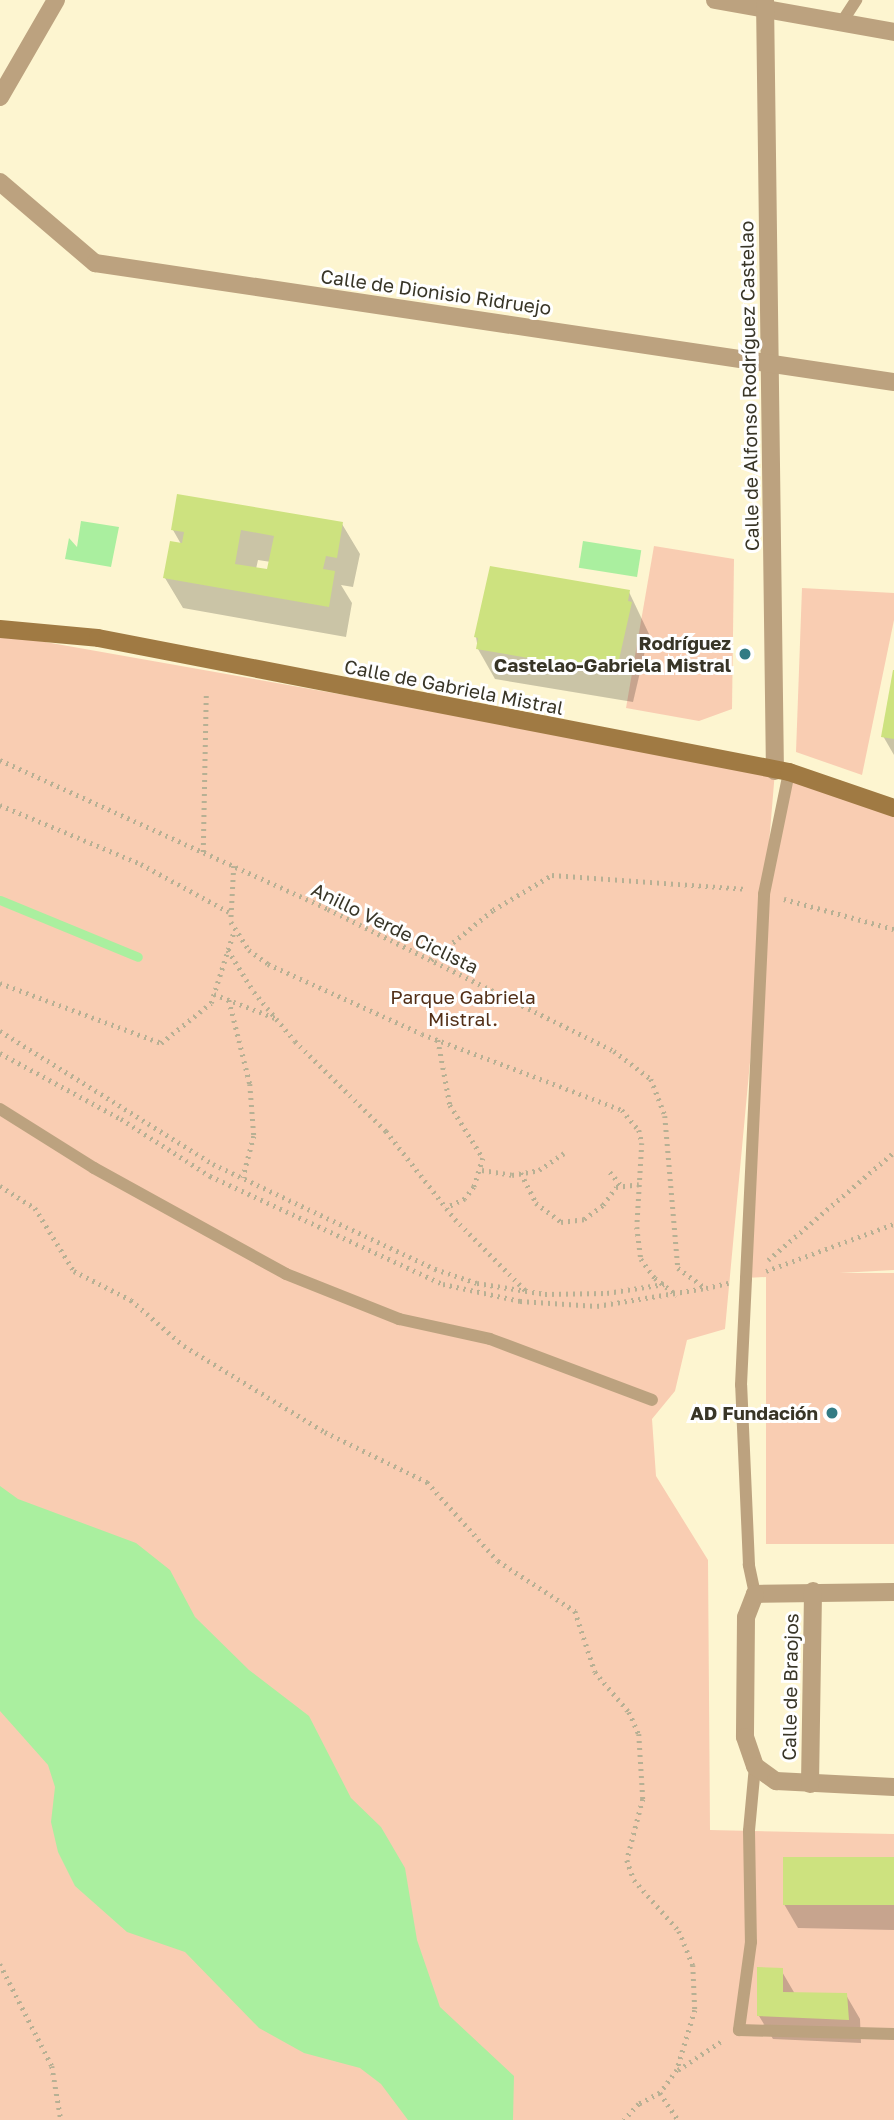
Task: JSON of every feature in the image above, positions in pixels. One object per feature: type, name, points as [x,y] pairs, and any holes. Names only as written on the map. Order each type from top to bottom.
[{"type":"street","points":[[0,97],[56,0]]},
{"type":"street","points":[[715,0],[765,6],[840,25],[894,33]]},
{"type":"street","name":"Calle de Alfonso Rodríguez Castelao","points":[[765,6],[769,363],[782,772]]},
{"type":"street","name":"Calle de Dionisio Ridruejo","points":[[0,182],[95,263],[894,383]]},
{"type":"street","name":"Calle de Gabriela Mistral","points":[[0,629],[98,638],[782,772],[894,808]]},
{"type":"street","name":"Calle de Braojos","points":[[810,1784],[813,1591]]},
{"type":"street","name":"Calle de Braojos","points":[[894,1592],[813,1591],[755,1594],[746,1617],[745,1737],[755,1766],[776,1781],[894,1787]]},
{"type":"lane","points":[[840,25],[856,0]]},
{"type":"lane","points":[[755,1594],[749,1565],[741,1385],[764,894],[782,772]]},
{"type":"lane","points":[[0,1109],[94,1168],[286,1274],[399,1319],[491,1339],[652,1400]]},
{"type":"lane","points":[[755,1766],[749,1831],[751,1942],[739,2030],[894,2034]]},
{"type":"path","points":[[203,852],[206,692]]},
{"type":"path","name":"Anillo Verde Ciclista","points":[[0,760],[234,866],[614,1051],[651,1079],[665,1116],[678,1268],[706,1288]]},
{"type":"path","points":[[0,805],[141,864],[229,912]]},
{"type":"path","points":[[234,866],[229,912],[234,930],[249,950],[268,964],[438,1040],[622,1110],[639,1130],[642,1143],[639,1184],[641,1259],[678,1296]]},
{"type":"path","points":[[431,960],[493,910],[552,875],[727,885],[894,929]]},
{"type":"path","points":[[0,983],[161,1043],[211,1003],[234,930]]},
{"type":"path","points":[[228,950],[276,1018],[386,1131],[446,1208],[527,1292]]},
{"type":"path","points":[[214,994],[276,1018]]},
{"type":"path","points":[[229,1000],[250,1084],[254,1136],[243,1178]]},
{"type":"path","points":[[0,1031],[243,1178],[435,1269],[527,1292],[607,1293],[664,1284]]},
{"type":"path","points":[[438,1040],[450,1105],[482,1157],[482,1170],[465,1199],[446,1208]]},
{"type":"path","points":[[0,1053],[121,1119],[232,1187],[443,1284],[550,1304],[597,1306],[678,1296],[746,1278],[894,1224]]},
{"type":"path","points":[[746,1278],[894,1152]]},
{"type":"path","points":[[482,1170],[521,1173],[538,1170],[564,1153]]},
{"type":"path","points":[[610,1172],[621,1185]]},
{"type":"path","points":[[521,1173],[536,1203],[561,1222],[584,1219],[621,1185],[639,1184]]},
{"type":"path","points":[[0,1186],[35,1208],[74,1271],[131,1300],[184,1346],[325,1433],[427,1482],[498,1562],[575,1611],[595,1672],[629,1712],[639,1734],[643,1799],[627,1860],[634,1880],[679,1931],[693,1965],[695,2010],[677,2070],[660,2093],[639,2104],[624,2120]]},
{"type":"path","points":[[0,1964],[52,2066],[61,2120]]},
{"type":"path","points":[[677,2070],[739,2030]]},
{"type":"path","points":[[660,2093],[678,2120]]},
{"type":"green space","points":[[654,546],[734,559],[732,709],[699,721],[626,708]]},
{"type":"green space","points":[[802,588],[894,593],[894,620],[862,775],[796,752]]},
{"type":"green space","name":"Parque Gabriela Mistral.","points":[[0,634],[775,771],[766,880],[789,772],[894,808],[894,1270],[746,1278],[762,934],[725,1329],[687,1340],[675,1391],[652,1419],[656,1476],[708,1560],[710,1830],[894,1834],[894,2120],[0,2120]]},
{"type":"green space","name":"AD Fundación","points":[[766,1273],[894,1273],[894,1544],[766,1544]]},
{"type":"shaded area","points":[[81,521],[119,527],[111,567],[65,559],[69,538],[77,547]]},
{"type":"shaded area","points":[[583,541],[641,550],[637,577],[579,568]]},
{"type":"shaded area","points":[[0,1486],[18,1499],[136,1543],[170,1570],[195,1617],[249,1670],[309,1716],[351,1798],[381,1827],[405,1868],[417,1940],[440,2007],[514,2076],[513,2120],[408,2120],[381,2084],[360,2068],[304,2053],[259,2028],[185,1952],[127,1932],[75,1886],[58,1852],[51,1822],[55,1787],[48,1765],[0,1711]]},
{"type":"building","points":[[177,494],[343,522],[337,558],[326,556],[323,569],[335,571],[329,607],[163,578],[170,541],[182,543],[184,532],[171,530]],"holes":[[[241,530],[274,536],[267,569],[235,564]]]},
{"type":"building","points":[[490,566],[630,590],[628,601],[632,602],[616,673],[476,649],[478,638],[474,637]]},
{"type":"building","points":[[894,670],[894,739],[881,737]]},
{"type":"building","points":[[783,1857],[894,1857],[894,1905],[783,1905]]},
{"type":"building","points":[[757,1967],[783,1968],[783,1992],[847,1993],[849,2020],[757,2016]]},
{"type":"waterway","points":[[0,900],[138,957]]},
{"type":"place","name":"Rodríguez Castelao-Gabriela Mistral","points":[[745,654]]},
{"type":"place","name":"AD Fundación","points":[[832,1413]]}]
